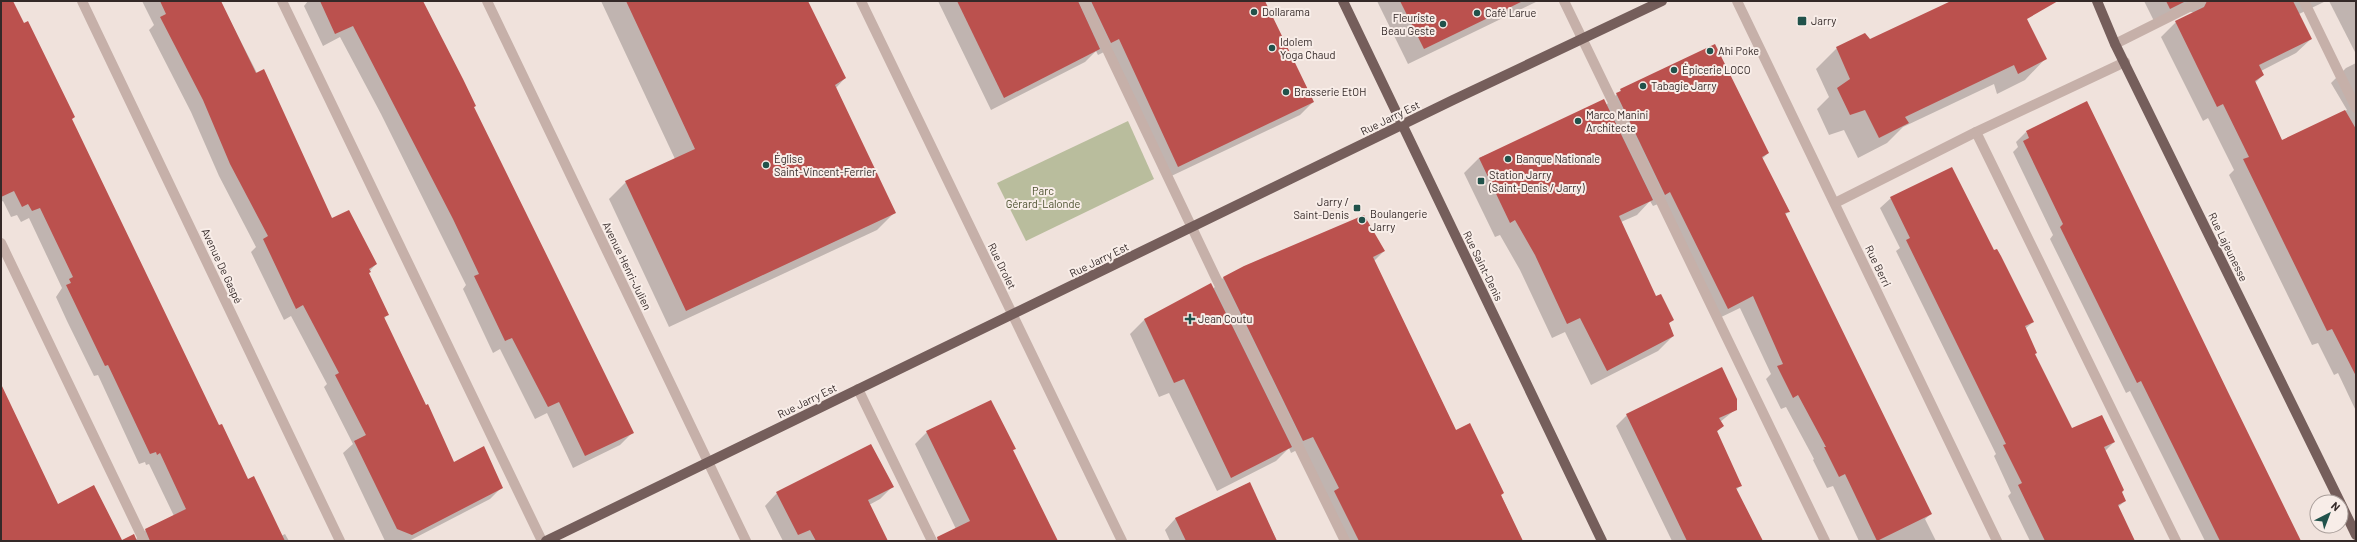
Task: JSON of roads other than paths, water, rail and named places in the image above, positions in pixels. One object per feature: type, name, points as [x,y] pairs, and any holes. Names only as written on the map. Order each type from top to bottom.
[{"type":"main road","name":"Rue Saint-Denis","points":[[1343,1],[1602,541]]},
{"type":"main road","name":"Rue Jarry Est","points":[[546,541],[1402,125],[1662,1]]},
{"type":"main road","name":"Rue Lajeunesse","points":[[2097,1],[2115,44],[2336,494]]},
{"type":"main road","name":"Rue Lajeunesse","points":[[2349,521],[2356,535]]},
{"type":"street","name":"Avenue De Gaspé","points":[[82,1],[340,541]]},
{"type":"street","points":[[282,1],[542,541]]},
{"type":"street","name":"Avenue Henri-Julien","points":[[487,1],[746,541]]},
{"type":"street","name":"Rue Drolet","points":[[861,1],[1122,541]]},
{"type":"street","points":[[1084,1],[1192,228],[1345,541]]},
{"type":"street","points":[[1564,1],[1825,541]]},
{"type":"street","name":"Rue Berri","points":[[1737,1],[1998,541]]},
{"type":"street","points":[[2115,44],[2201,1]]},
{"type":"street","points":[[2304,1],[2356,108]]},
{"type":"street","points":[[1835,203],[1976,132],[2125,62]]},
{"type":"street","points":[[1976,132],[2176,541]]},
{"type":"street","points":[[1,244],[144,541]]},
{"type":"street","points":[[858,389],[932,541]]},
{"type":"place","name":"Dollarama","points":[[1254,12]]},
{"type":"place","name":"Café Larue","points":[[1477,13]]},
{"type":"place","name":"Jarry","points":[[1802,21]]},
{"type":"place","name":"Fleuriste Beau Geste","points":[[1443,24]]},
{"type":"place","name":"Idolem Yoga Chaud","points":[[1272,48]]},
{"type":"place","name":"Ahi Poke","points":[[1710,51]]},
{"type":"place","name":"Épicerie LOCO","points":[[1674,70]]},
{"type":"place","name":"Tabagie Jarry","points":[[1643,86]]},
{"type":"place","name":"Brasserie EtOH","points":[[1286,92]]},
{"type":"place","name":"Marco Manini Architecte","points":[[1578,121]]},
{"type":"place","name":"Banque Nationale","points":[[1508,159]]},
{"type":"place","name":"Église Saint-Vincent-Ferrier","points":[[766,165]]},
{"type":"place","name":"Station Jarry (Saint-Denis / Jarry)","points":[[1481,181]]},
{"type":"place","name":"Jarry / Saint-Denis","points":[[1357,208]]},
{"type":"place","name":"Boulangerie Jarry","points":[[1362,220]]},
{"type":"place","name":"Jean Coutu","points":[[1190,319]]},
{"type":"park label","name":"Parc Gérard-Lalonde","points":[[1043,197]]}]
